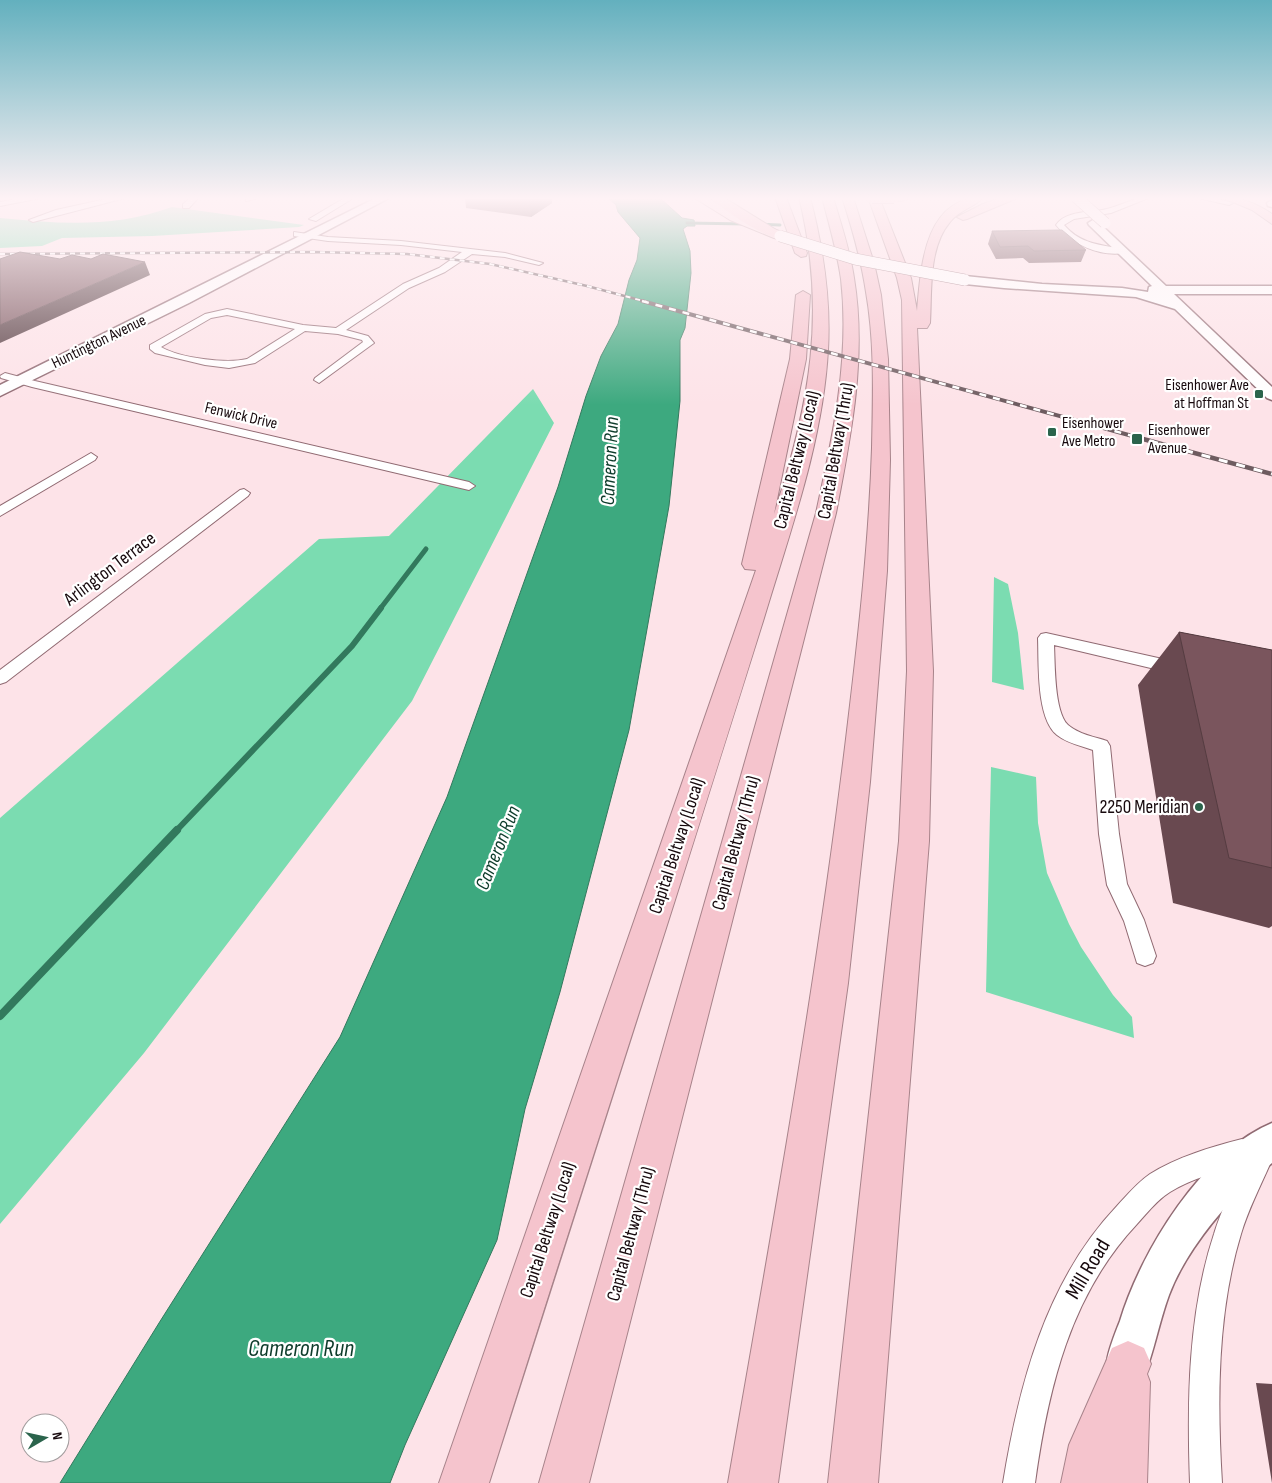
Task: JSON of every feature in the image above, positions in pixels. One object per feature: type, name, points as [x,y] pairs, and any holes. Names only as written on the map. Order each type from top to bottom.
[{"type":"highway","points":[[730,684],[759,531],[775,471],[798,359],[804,306],[802,266]]},
{"type":"highway","name":"Capital Beltway (Local)","points":[[464,1483],[730,684],[797,472],[818,370],[820,336],[817,266]]},
{"type":"highway","name":"Capital Beltway (Thru)","points":[[564,1483],[826,513],[844,431],[852,355],[852,316],[845,266]]},
{"type":"highway","name":"Capital Beltway (Thru)","points":[[752,1483],[819,1065],[856,785],[876,574],[882,420],[881,341],[874,287],[869,266]]},
{"type":"highway","points":[[853,1483],[914,842],[920,671],[910,300],[899,266]]},
{"type":"highway","points":[[911,338],[924,323],[928,266]]},
{"type":"highway","points":[[1086,1483],[1093,1445],[1128,1364]]},
{"type":"highway","points":[[1122,1483],[1128,1364]]},
{"type":"main road","name":"Huntington Avenue","points":[[3,377],[236,266]]},
{"type":"main road","name":"Huntington Avenue","points":[[0,391],[241,266]]},
{"type":"main road","points":[[891,266],[965,280],[1013,286],[1136,294],[1157,298],[1172,304],[1192,318]]},
{"type":"main road","points":[[1138,266],[1272,395]]},
{"type":"main road","points":[[1151,266],[1265,369]]},
{"type":"main road","points":[[1098,291],[1272,290]]},
{"type":"main road","points":[[1128,1364],[1140,1318],[1158,1275],[1179,1239],[1202,1205],[1230,1175],[1269,1143]]},
{"type":"street","points":[[338,331],[406,286],[448,266]]},
{"type":"street","points":[[303,328],[251,361],[243,364],[223,364],[159,351],[154,347],[215,314],[227,312],[303,328],[338,331],[365,338],[369,343],[319,380]]},
{"type":"street","name":"Fenwick Drive","points":[[3,377],[469,486]]},
{"type":"street","points":[[0,512],[91,456]]},
{"type":"street","name":"Arlington Terrace","points":[[0,678],[244,493]]},
{"type":"street","points":[[1145,956],[1134,920],[1117,885],[1109,834],[1100,746],[1073,736],[1059,728],[1052,715],[1046,638],[1197,673]]},
{"type":"street","points":[[1206,1483],[1204,1459],[1205,1376],[1214,1296],[1224,1244],[1240,1200],[1269,1143]]},
{"type":"street","name":"Mill Road","points":[[1019,1483],[1027,1427],[1044,1366],[1066,1306],[1092,1256],[1120,1220],[1159,1183],[1214,1160],[1269,1143]]},
{"type":"shaded area","points":[[533,389],[554,423],[412,701],[144,1053],[0,1224],[0,818],[319,539],[389,536]]},
{"type":"shaded area","points":[[994,577],[1008,584],[1018,633],[1024,690],[992,682]]},
{"type":"shaded area","points":[[991,767],[1036,777],[1038,823],[1047,873],[1081,947],[1113,995],[1132,1017],[1134,1038],[986,992]]},
{"type":"water","name":"Cameron Run","points":[[635,266],[691,266],[685,328],[680,340],[680,401],[669,506],[629,730],[560,992],[525,1109],[497,1240],[405,1445],[390,1483],[60,1483],[340,1037],[447,797],[558,487],[586,396],[601,356],[618,324],[629,280]]},
{"type":"building","points":[[0,266],[135,266],[0,325]]},
{"type":"building","points":[[1179,632],[1272,650],[1272,868],[1229,858]]},
{"type":"waterway","points":[[380,609],[426,549]]},
{"type":"waterway","points":[[176,831],[352,646],[381,608]]},
{"type":"waterway","points":[[0,1016],[177,830]]},
{"type":"railway","points":[[500,266],[647,302]]},
{"type":"railway","points":[[642,301],[1136,437]]},
{"type":"railway","points":[[1132,436],[1272,474]]},
{"type":"place","name":"Eisenhower Ave at Hoffman St","points":[[1259,394]]},
{"type":"place","name":"Eisenhower Ave Metro","points":[[1052,432]]},
{"type":"place","name":"Eisenhower Avenue","points":[[1137,439]]},
{"type":"place","name":"2250 Meridian","points":[[1199,807]]}]
